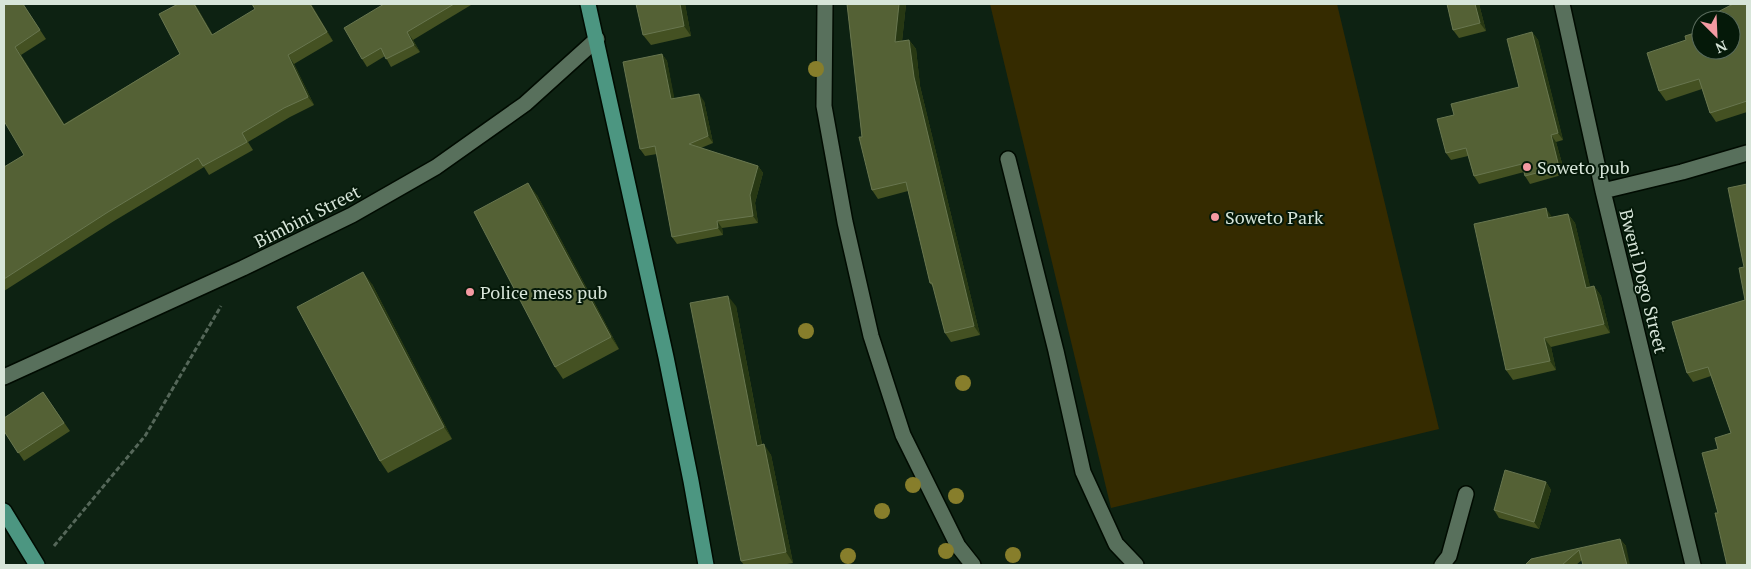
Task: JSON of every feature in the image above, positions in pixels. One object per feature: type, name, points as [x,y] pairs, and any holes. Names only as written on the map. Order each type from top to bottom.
[{"type":"main road","points":[[588,4],[666,357],[706,565]]},
{"type":"main road","points":[[4,511],[37,565]]},
{"type":"street","points":[[825,4],[824,106],[845,222],[871,336],[903,435],[958,546],[973,565]]},
{"type":"street","name":"Bweni Dogo Street","points":[[1562,4],[1603,191],[1693,565]]},
{"type":"street","name":"Bimbini Street","points":[[4,377],[243,268],[352,215],[436,167],[525,104],[597,39]]},
{"type":"street","points":[[1603,191],[1682,172],[1747,153]]},
{"type":"street","points":[[1008,159],[1056,351],[1083,472],[1116,544],[1136,565]]},
{"type":"street","points":[[1442,565],[1449,556],[1466,494]]},
{"type":"path","points":[[50,550],[144,436],[243,268]]},
{"type":"shaded area","name":"Soweto Park","points":[[990,4],[1337,4],[1439,429],[1111,508]]},
{"type":"building","points":[[4,4],[23,4],[40,30],[15,47],[64,125],[180,54],[159,14],[178,4],[194,4],[212,35],[255,9],[252,4],[310,4],[327,32],[288,55],[308,97],[284,108],[242,133],[247,142],[203,166],[198,158],[108,212],[4,279],[4,167],[24,155],[4,121]]},
{"type":"building","points":[[384,4],[454,4],[407,32],[414,45],[386,59],[381,48],[362,59],[344,28]]},
{"type":"building","points":[[636,4],[680,4],[684,26],[643,35]]},
{"type":"building","points":[[847,4],[899,4],[895,42],[909,40],[914,77],[974,326],[945,333],[932,283],[930,283],[906,182],[872,190],[859,137],[862,137]]},
{"type":"building","points":[[1447,4],[1475,4],[1480,23],[1453,30]]},
{"type":"building","points":[[1733,4],[1747,4],[1747,101],[1710,113],[1699,79],[1659,91],[1647,53],[1686,40],[1685,36],[1691,34],[1691,60],[1741,60],[1741,10],[1722,10]]},
{"type":"building","points":[[1532,32],[1558,133],[1551,135],[1559,167],[1525,176],[1522,164],[1474,176],[1466,148],[1446,153],[1437,119],[1454,115],[1451,104],[1519,87],[1507,39]]},
{"type":"building","points":[[662,54],[671,99],[699,94],[708,136],[689,144],[758,166],[750,195],[753,216],[717,221],[718,228],[672,237],[655,146],[640,149],[623,62]]},
{"type":"building","points":[[528,183],[611,337],[555,367],[474,212]]},
{"type":"building","points":[[1747,184],[1747,565],[1727,565],[1715,513],[1718,513],[1702,453],[1718,449],[1715,438],[1731,433],[1708,367],[1687,373],[1672,322],[1745,300],[1739,268],[1744,267],[1728,188]]},
{"type":"building","points":[[1546,208],[1548,218],[1568,214],[1586,288],[1594,286],[1604,324],[1544,338],[1550,361],[1506,370],[1474,224]]},
{"type":"building","points":[[363,272],[444,427],[380,461],[297,307]]},
{"type":"building","points":[[728,296],[757,446],[764,444],[786,552],[741,561],[690,303]]},
{"type":"building","points":[[43,392],[64,423],[18,453],[4,431],[4,418]]},
{"type":"building","points":[[1505,470],[1546,482],[1534,522],[1494,510]]},
{"type":"building","points":[[1620,539],[1627,565],[1583,565],[1579,550],[1562,565],[1525,565],[1531,559]]},
{"type":"place","name":"Soweto pub","points":[[1527,167]]},
{"type":"place","name":"Soweto Park","points":[[1215,217]]},
{"type":"place","name":"Police mess pub","points":[[470,292]]}]
